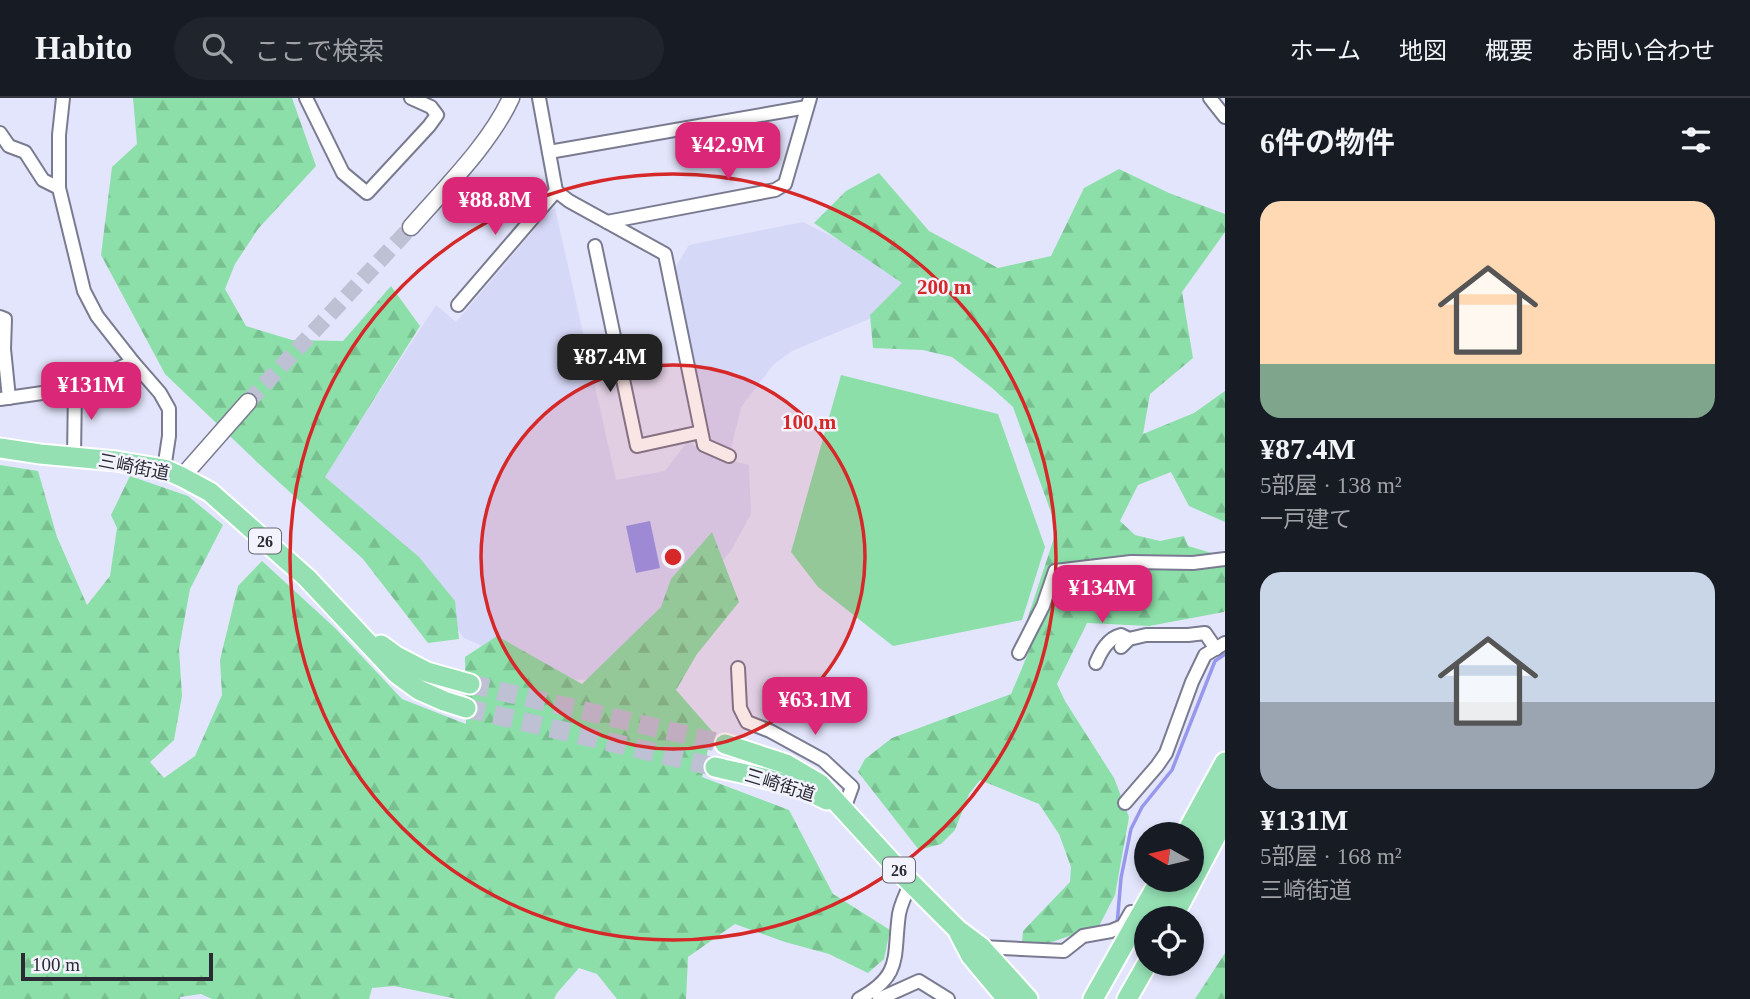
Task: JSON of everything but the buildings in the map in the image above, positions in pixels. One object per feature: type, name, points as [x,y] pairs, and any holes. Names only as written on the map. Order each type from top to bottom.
[{"type":"main road","name":"三崎街道","points":[[0,448],[116,461],[173,473],[210,492],[307,578],[397,674],[423,681],[470,684]]},
{"type":"main road","name":"三崎街道","points":[[423,681],[443,701],[466,708]]},
{"type":"main road","name":"三崎街道","points":[[725,744],[786,764],[820,784],[911,883],[957,929],[981,947],[1028,999]]},
{"type":"main road","points":[[1192,822],[1225,762]]},
{"type":"main road","name":"三崎街道","points":[[715,766],[815,794],[844,809]]},
{"type":"main road","points":[[1204,828],[1225,789]]},
{"type":"main road","points":[[1179,906],[1225,819]]},
{"type":"main road","points":[[1093,999],[1153,892]]},
{"type":"main road","name":"三崎街道","points":[[957,929],[971,956],[1007,999]]},
{"type":"main road","points":[[1108,999],[1134,955]]},
{"type":"main road","points":[[1127,999],[1140,976]]},
{"type":"street","points":[[64,98],[59,135],[59,188],[84,291],[97,316],[160,393],[169,409],[173,473]]},
{"type":"street","points":[[306,98],[343,173],[367,193],[437,115],[431,107],[411,98]]},
{"type":"street","points":[[411,228],[488,138],[511,98]]},
{"type":"street","points":[[539,98],[556,191],[569,201],[665,254],[704,445],[729,456]]},
{"type":"street","points":[[1209,98],[1225,117]]},
{"type":"street","points":[[550,152],[808,102],[785,184],[775,190],[607,222]]},
{"type":"street","points":[[0,133],[9,146],[25,152],[43,180],[59,188]]},
{"type":"street","points":[[458,305],[556,191]]},
{"type":"street","points":[[595,246],[638,446],[701,432]]},
{"type":"street","points":[[0,317],[5,319],[5,398],[70,389],[133,362]]},
{"type":"street","points":[[74,457],[75,387]]},
{"type":"street","points":[[173,473],[248,402]]},
{"type":"street","points":[[1019,653],[1044,606],[1055,570],[1131,562],[1194,563],[1225,559]]},
{"type":"street","points":[[1096,663],[1104,648],[1113,638],[1121,635],[1125,643],[1146,635],[1205,633],[1220,646],[1205,655],[1166,753],[1125,803]]},
{"type":"street","points":[[738,668],[740,708],[747,722],[770,731],[823,760],[852,787],[844,809]]},
{"type":"street","points":[[1184,822],[1225,750]]},
{"type":"street","points":[[859,999],[887,978],[895,963],[899,913],[911,883]]},
{"type":"street","points":[[981,947],[1063,951],[1083,936],[1123,926],[1143,892]]},
{"type":"street","points":[[879,999],[919,981],[948,999]]},
{"type":"shaded area","points":[[555,208],[616,480],[665,471],[687,442],[724,459],[749,465],[751,514],[732,549],[679,618],[593,680],[559,679],[464,638],[405,554],[305,478],[359,423],[436,305],[456,322]]},
{"type":"shaded area","points":[[803,222],[916,279],[915,300],[792,351],[774,364],[741,407],[730,453],[712,444],[675,268],[689,245]]},
{"type":"green space","points":[[133,98],[292,98],[316,166],[258,229],[235,264],[225,289],[246,326],[292,340],[343,341],[391,286],[420,326],[325,477],[419,557],[455,601],[459,639],[428,643],[363,559],[165,374],[101,255],[112,167],[137,144]]},
{"type":"green space","points":[[1119,169],[1169,193],[1225,214],[1225,232],[1182,292],[1193,358],[1150,394],[1143,434],[1194,413],[1225,391],[1225,522],[1189,506],[1171,472],[1138,485],[1120,521],[1135,535],[1160,541],[1184,536],[1188,546],[1225,557],[1225,610],[1149,626],[1087,623],[1057,684],[1114,778],[1129,817],[1115,895],[1099,926],[1028,950],[1022,943],[1023,931],[1070,882],[1071,867],[1059,834],[1039,804],[980,780],[969,794],[955,830],[941,844],[919,850],[858,772],[865,759],[892,738],[1011,694],[1030,649],[1026,623],[1057,529],[1013,407],[952,357],[923,350],[873,348],[870,315],[902,283],[814,223],[846,191],[879,173],[929,231],[998,268],[1051,256],[1084,188]]},
{"type":"green space","points":[[841,375],[998,414],[1045,547],[1022,620],[893,646],[818,587],[791,552]]},
{"type":"green space","points":[[0,465],[38,471],[57,537],[87,605],[110,576],[117,528],[111,515],[130,476],[188,496],[223,525],[190,589],[179,649],[182,696],[174,740],[150,762],[164,778],[195,756],[222,695],[220,660],[238,586],[262,561],[335,628],[402,699],[466,724],[465,657],[497,636],[582,684],[661,607],[671,579],[712,532],[739,602],[697,654],[676,690],[712,731],[702,777],[789,810],[833,894],[890,930],[884,959],[868,973],[829,954],[735,924],[688,957],[686,999],[617,999],[597,974],[579,968],[554,999],[457,999],[394,986],[372,988],[369,999],[212,999],[201,994],[180,999],[0,999]]},
{"type":"green space","points":[[1225,953],[1225,999],[1195,999]]},
{"type":"water","points":[[650,521],[660,568],[636,573],[626,526]]},
{"type":"waterway","points":[[1117,925],[1121,878],[1131,829],[1142,807],[1172,770],[1215,661],[1225,654]]},
{"type":"tunnel","points":[[248,402],[411,227]]},
{"type":"tunnel","points":[[470,684],[725,744]]},
{"type":"tunnel","points":[[466,708],[715,767]]}]
